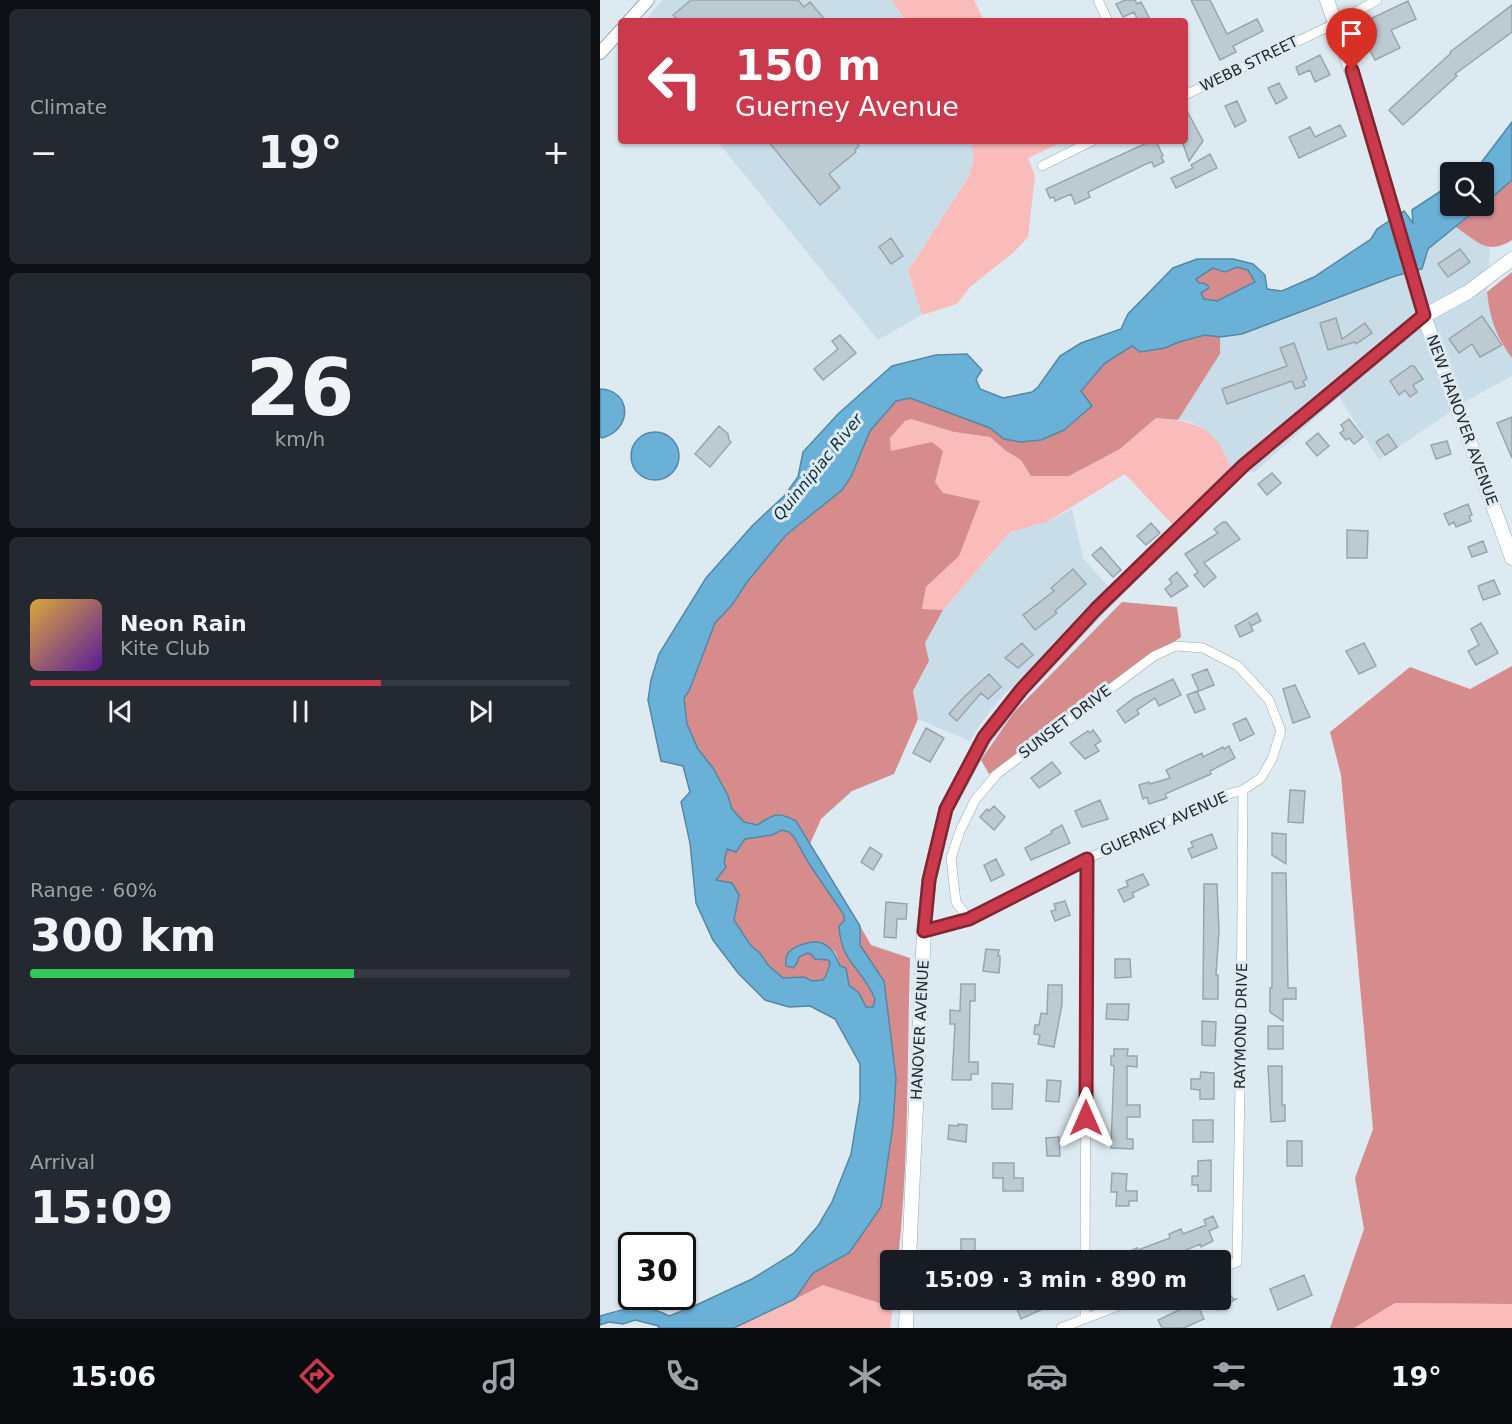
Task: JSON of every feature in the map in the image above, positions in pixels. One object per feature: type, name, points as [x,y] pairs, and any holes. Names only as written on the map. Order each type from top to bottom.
[{"type":"main road","name":"NEW HANOVER AVENUE","points":[[1327,0],[1336,22],[1410,274],[1512,558]]},
{"type":"main road","name":"HANOVER AVENUE","points":[[909,1250],[924,931],[929,880],[946,809],[984,737],[1021,690],[1096,609],[1244,465],[1424,315],[1468,292],[1512,259]]},
{"type":"main road","points":[[906,1328],[907,1310]]},
{"type":"street","points":[[632,18],[648,0]]},
{"type":"street","points":[[1098,0],[1107,18]]},
{"type":"street","name":"WEBB STREET","points":[[1188,94],[1377,0]]},
{"type":"street","points":[[600,53],[618,33]]},
{"type":"street","points":[[1042,166],[1086,144]]},
{"type":"street","name":"SUNSET DRIVE","points":[[969,919],[956,902],[951,858],[960,831],[975,800],[997,774],[1154,656],[1176,646],[1203,648],[1238,666],[1269,700]]},
{"type":"street","name":"GUERNEY AVENUE","points":[[924,931],[969,919],[1087,859],[1218,797],[1243,790],[1262,778],[1272,759],[1281,731],[1269,700]]},
{"type":"street","name":"RAYMOND DRIVE","points":[[1231,1264],[1237,1262],[1242,1025],[1243,790]]},
{"type":"street","points":[[1085,1250],[1087,859]]},
{"type":"street","points":[[1085,1310],[1085,1318]]},
{"type":"street","points":[[1061,1328],[1106,1310]]},
{"type":"shaded area","points":[[662,0],[892,0],[903,18],[647,18]]},
{"type":"shaded area","points":[[892,0],[974,0],[983,18],[903,18]]},
{"type":"shaded area","points":[[719,144],[972,144],[974,158],[969,175],[908,271],[922,315],[878,340]]},
{"type":"shaded area","points":[[972,144],[1058,144],[1028,158],[1035,176],[1028,237],[1013,253],[970,287],[957,304],[922,315],[908,271],[969,176],[974,158]]},
{"type":"shaded area","points":[[1512,180],[1512,240],[1503,245],[1489,247],[1482,245],[1456,227],[1469,216],[1494,216],[1494,195]]},
{"type":"shaded area","points":[[1456,227],[1490,248],[1487,292],[1499,340],[1512,358],[1512,376],[1468,400],[1379,460],[1339,397],[1254,473],[1231,468],[1217,441],[1191,422],[1178,420],[1220,354],[1220,337],[1242,334],[1395,276],[1422,270],[1428,250]]},
{"type":"shaded area","points":[[1237,267],[1248,270],[1255,282],[1217,301],[1204,299],[1201,293],[1208,288],[1195,279],[1213,268],[1225,272]]},
{"type":"shaded area","points":[[1512,272],[1512,358],[1495,327],[1487,292]]},
{"type":"shaded area","points":[[1205,335],[1220,337],[1220,354],[1178,420],[1156,418],[1120,449],[1069,476],[1031,476],[1021,460],[990,437],[954,432],[911,419],[905,421],[890,438],[891,451],[932,442],[943,451],[935,482],[943,493],[980,501],[959,556],[926,587],[922,609],[943,610],[925,643],[929,661],[913,691],[918,719],[894,774],[852,791],[821,819],[810,844],[796,821],[769,817],[757,825],[744,822],[732,809],[728,796],[713,768],[698,749],[687,724],[684,699],[715,623],[732,605],[747,582],[786,535],[842,490],[851,477],[871,429],[896,401],[910,398],[990,428],[1041,440],[1071,425],[1092,406],[1081,391],[1105,363],[1133,345],[1165,348]]},
{"type":"shaded area","points":[[1156,418],[1189,423],[1205,430],[1217,441],[1231,468],[1172,524],[1125,474],[1047,522],[1010,532],[943,610],[922,609],[926,587],[959,556],[943,493],[935,483],[891,452],[890,438],[905,421],[911,419],[954,432],[990,437],[1021,460],[1069,476],[1120,449]]},
{"type":"shaded area","points":[[1072,509],[1083,558],[1111,590],[998,701],[970,741],[918,719],[913,691],[929,662],[925,643],[943,610],[1010,532],[1047,522]]},
{"type":"shaded area","points":[[1122,602],[1177,607],[1181,637],[989,774],[981,760],[1014,712]]},
{"type":"shaded area","points":[[1512,666],[1512,1304],[1395,1303],[1354,1328],[1330,1328],[1364,1229],[1355,1178],[1373,1129],[1341,775],[1330,732],[1410,667],[1470,689]]},
{"type":"shaded area","points":[[782,830],[794,837],[844,915],[876,999],[873,1007],[866,1007],[859,993],[849,985],[846,968],[840,966],[836,954],[830,947],[813,943],[789,952],[799,957],[807,953],[828,960],[829,967],[823,980],[783,978],[751,946],[734,920],[739,895],[732,883],[716,880],[726,867],[724,862],[727,848],[742,845],[744,839],[772,835]]},
{"type":"shaded area","points":[[860,926],[871,945],[910,958],[907,1109],[899,1250],[880,1250],[880,1303],[823,1285],[795,1299],[813,1273],[849,1253],[881,1207],[893,1125],[896,1078],[884,981],[860,945]]},
{"type":"shaded area","points":[[823,1285],[880,1301],[880,1310],[892,1310],[890,1328],[734,1328]]},
{"type":"shaded area","points":[[1395,1303],[1512,1304],[1512,1328],[1354,1328]]},
{"type":"water","points":[[1512,122],[1512,180],[1494,195],[1494,162],[1482,162]]},
{"type":"water","name":"Quinnipiac River","points":[[1440,192],[1440,216],[1469,216],[1428,249],[1422,269],[1395,276],[1242,334],[1220,337],[1205,335],[1165,348],[1140,352],[1132,346],[1105,363],[1081,391],[1092,406],[1064,430],[1041,440],[1021,442],[1004,439],[990,428],[910,398],[896,401],[870,431],[851,477],[842,490],[786,535],[747,582],[732,605],[715,623],[689,691],[684,698],[687,724],[698,749],[713,768],[728,796],[732,809],[744,822],[757,825],[776,815],[796,821],[860,926],[860,945],[884,981],[896,1078],[893,1125],[881,1207],[849,1253],[813,1273],[795,1299],[734,1328],[658,1328],[659,1326],[635,1320],[623,1324],[609,1322],[600,1325],[600,1316],[622,1310],[655,1310],[669,1316],[685,1310],[696,1310],[696,1305],[752,1279],[794,1253],[818,1226],[832,1202],[851,1154],[860,1099],[860,1064],[835,1019],[810,1006],[789,1007],[765,1000],[738,973],[713,940],[696,903],[690,843],[681,802],[690,792],[683,766],[661,761],[648,700],[659,654],[706,578],[753,525],[784,496],[798,477],[803,452],[838,414],[892,366],[936,355],[967,354],[982,370],[976,379],[980,389],[1003,398],[1032,392],[1060,356],[1081,343],[1121,329],[1128,314],[1173,268],[1197,259],[1233,259],[1253,264],[1265,275],[1267,289],[1282,291],[1314,277],[1371,239],[1377,229],[1404,211],[1413,223],[1412,210]],"holes":[[[1237,267],[1248,270],[1255,282],[1217,301],[1204,299],[1201,293],[1209,288],[1196,279],[1213,268],[1225,272]],[[782,830],[789,832],[844,915],[844,921],[839,926],[844,949],[870,988],[875,999],[873,1007],[866,1007],[859,993],[849,985],[846,968],[840,966],[828,946],[816,942],[801,945],[792,949],[786,959],[786,966],[793,968],[799,957],[807,953],[815,959],[828,960],[829,967],[823,980],[812,981],[804,977],[783,978],[751,946],[734,920],[739,895],[732,883],[716,880],[726,867],[724,862],[727,849],[736,852],[745,839],[772,835]]]},
{"type":"water","points":[[600,389],[611,391],[618,396],[625,411],[619,427],[612,434],[602,438],[600,437]]},
{"type":"water","points":[[650,432],[660,432],[672,439],[679,451],[679,461],[672,473],[660,480],[650,480],[635,469],[631,461],[631,451],[642,436]]},
{"type":"building","points":[[691,0],[798,0],[804,7],[810,2],[823,18],[676,18],[673,15]]},
{"type":"building","points":[[1125,0],[1135,0],[1137,4],[1141,2],[1149,18],[1137,18],[1134,12],[1123,17],[1116,4]]},
{"type":"building","points":[[1191,0],[1210,0],[1227,34],[1257,19],[1263,31],[1233,46],[1236,52],[1220,60]]},
{"type":"building","points":[[1408,1],[1416,19],[1391,30],[1400,48],[1375,60],[1357,25]]},
{"type":"building","points":[[1512,5],[1512,32],[1455,74],[1457,76],[1403,125],[1389,110],[1450,52]]},
{"type":"building","points":[[1320,55],[1330,75],[1315,82],[1310,70],[1299,75],[1296,67]]},
{"type":"building","points":[[1279,83],[1287,98],[1276,104],[1268,88]]},
{"type":"building","points":[[1237,101],[1246,121],[1235,127],[1225,106]]},
{"type":"building","points":[[1188,113],[1203,141],[1189,161],[1183,144],[1188,144]]},
{"type":"building","points":[[1340,125],[1346,136],[1299,158],[1289,137],[1310,127],[1315,137]]},
{"type":"building","points":[[770,144],[857,144],[859,146],[856,152],[829,174],[840,188],[820,205]]},
{"type":"building","points":[[1144,144],[1157,144],[1163,156],[1161,157],[1164,162],[1154,167],[1152,162],[1146,164],[1088,192],[1090,197],[1075,204],[1071,194],[1055,201],[1054,197],[1050,198],[1046,189]]},
{"type":"building","points":[[1210,154],[1217,168],[1176,188],[1171,178],[1193,168],[1191,165]]},
{"type":"building","points":[[891,238],[903,256],[891,264],[879,247]]},
{"type":"building","points":[[1460,249],[1470,262],[1448,277],[1438,264]]},
{"type":"building","points":[[1482,316],[1502,345],[1480,357],[1472,344],[1459,353],[1449,339]]},
{"type":"building","points":[[1336,318],[1342,339],[1365,323],[1372,333],[1356,344],[1355,342],[1328,350],[1320,323]]},
{"type":"building","points":[[840,335],[856,353],[823,380],[814,369],[838,349],[832,341]]},
{"type":"building","points":[[1294,343],[1307,379],[1303,381],[1305,386],[1295,389],[1292,381],[1227,404],[1222,389],[1287,366],[1280,348]]},
{"type":"building","points":[[1414,366],[1423,379],[1413,385],[1417,392],[1410,397],[1405,390],[1399,395],[1390,381]]},
{"type":"building","points":[[1512,417],[1512,458],[1497,423]]},
{"type":"building","points":[[1349,419],[1363,437],[1354,444],[1340,433],[1344,430],[1341,425]]},
{"type":"building","points":[[719,426],[728,434],[731,442],[710,467],[695,454]]},
{"type":"building","points":[[1318,433],[1329,446],[1317,456],[1306,443]]},
{"type":"building","points":[[1388,434],[1397,447],[1385,455],[1376,442]]},
{"type":"building","points":[[1447,441],[1451,454],[1436,459],[1431,445]]},
{"type":"building","points":[[1272,473],[1281,483],[1267,495],[1258,484]]},
{"type":"building","points":[[1468,504],[1472,515],[1469,516],[1471,521],[1456,527],[1454,522],[1449,525],[1444,514]]},
{"type":"building","points":[[1226,522],[1240,539],[1204,563],[1216,577],[1204,587],[1194,575],[1198,572],[1185,554],[1218,533],[1214,529]]},
{"type":"building","points":[[1151,523],[1160,533],[1146,545],[1137,536]]},
{"type":"building","points":[[1347,530],[1368,531],[1367,558],[1347,558]]},
{"type":"building","points":[[1483,541],[1487,552],[1472,557],[1468,547]]},
{"type":"building","points":[[1101,547],[1121,570],[1113,577],[1092,555]]},
{"type":"building","points":[[1073,569],[1086,584],[1055,611],[1057,613],[1035,630],[1023,615],[1054,591],[1051,588]]},
{"type":"building","points":[[1177,572],[1188,586],[1171,597],[1165,589],[1172,583],[1169,579]]},
{"type":"building","points":[[1494,580],[1500,594],[1483,600],[1478,586]]},
{"type":"building","points":[[1257,613],[1261,621],[1251,626],[1249,622],[1253,631],[1240,637],[1235,626]]},
{"type":"building","points":[[1481,623],[1498,653],[1476,665],[1468,651],[1479,645],[1471,629]]},
{"type":"building","points":[[1022,643],[1033,655],[1018,668],[1005,658]]},
{"type":"building","points":[[1364,643],[1376,666],[1359,674],[1346,651]]},
{"type":"building","points":[[1207,669],[1214,685],[1199,691],[1192,675]]},
{"type":"building","points":[[989,674],[1001,687],[988,699],[981,693],[957,721],[949,714]]},
{"type":"building","points":[[1173,679],[1181,695],[1159,706],[1155,698],[1137,710],[1139,714],[1125,723],[1117,711],[1134,698]]},
{"type":"building","points":[[1295,685],[1310,717],[1293,723],[1283,689]]},
{"type":"building","points":[[1197,691],[1205,709],[1195,713],[1187,695]]},
{"type":"building","points":[[1246,718],[1254,734],[1240,741],[1233,724]]},
{"type":"building","points":[[926,728],[944,738],[930,762],[913,753]]},
{"type":"building","points":[[1093,730],[1101,741],[1095,745],[1099,751],[1085,759],[1070,743]]},
{"type":"building","points":[[1229,746],[1235,758],[1210,771],[1211,774],[1165,794],[1167,798],[1149,804],[1147,797],[1143,799],[1139,785],[1170,778],[1166,770],[1202,753],[1203,757]]},
{"type":"building","points":[[1052,762],[1061,773],[1039,788],[1031,778]]},
{"type":"building","points":[[1290,790],[1305,791],[1303,823],[1288,822]]},
{"type":"building","points":[[1100,800],[1108,819],[1082,827],[1075,811]]},
{"type":"building","points":[[994,806],[1005,817],[994,830],[980,817],[987,809],[989,811]]},
{"type":"building","points":[[1062,825],[1070,843],[1031,860],[1025,848]]},
{"type":"building","points":[[1272,833],[1286,834],[1286,864],[1272,855]]},
{"type":"building","points":[[1212,834],[1217,848],[1192,858],[1188,849],[1193,847],[1191,842]]},
{"type":"building","points":[[870,847],[882,855],[873,870],[861,862]]},
{"type":"building","points":[[996,859],[1004,875],[991,881],[984,865]]},
{"type":"building","points":[[1272,873],[1286,873],[1288,988],[1296,988],[1296,999],[1283,999],[1283,1021],[1270,1012]]},
{"type":"building","points":[[1143,874],[1149,885],[1132,893],[1134,897],[1124,902],[1118,890],[1128,886],[1126,881]]},
{"type":"building","points":[[1204,884],[1217,884],[1218,999],[1203,999]]},
{"type":"building","points":[[1065,901],[1070,915],[1055,921],[1051,911],[1056,910],[1054,904]]},
{"type":"building","points":[[886,902],[907,904],[906,919],[897,919],[896,938],[884,937]]},
{"type":"building","points":[[986,949],[999,950],[999,973],[983,971]]},
{"type":"building","points":[[1115,959],[1130,959],[1131,977],[1115,978]]},
{"type":"building","points":[[961,984],[975,984],[975,1001],[970,1001],[969,1062],[978,1062],[978,1074],[971,1074],[971,1080],[952,1080],[955,1024],[950,1024],[950,1010],[960,1011]]},
{"type":"building","points":[[1048,985],[1062,985],[1062,1004],[1054,1047],[1038,1044],[1040,1035],[1034,1034],[1035,1025],[1039,1025],[1041,1013],[1047,1014]]},
{"type":"building","points":[[1107,1004],[1129,1004],[1128,1020],[1106,1019]]},
{"type":"building","points":[[1202,1021],[1216,1022],[1215,1046],[1202,1045]]},
{"type":"building","points":[[1268,1026],[1283,1026],[1283,1049],[1268,1049]]},
{"type":"building","points":[[1114,1049],[1128,1049],[1127,1056],[1137,1056],[1137,1067],[1127,1066],[1127,1105],[1140,1105],[1140,1117],[1127,1117],[1127,1139],[1133,1139],[1133,1149],[1111,1148],[1114,1066],[1111,1065],[1111,1056],[1114,1056]]},
{"type":"building","points":[[1268,1066],[1282,1066],[1282,1105],[1285,1105],[1285,1121],[1271,1122]]},
{"type":"building","points":[[1201,1072],[1214,1073],[1214,1099],[1200,1099],[1200,1090],[1191,1089],[1191,1079],[1200,1079]]},
{"type":"building","points":[[1047,1080],[1061,1081],[1059,1102],[1046,1101]]},
{"type":"building","points":[[992,1083],[1013,1084],[1012,1109],[992,1109]]},
{"type":"building","points":[[1193,1120],[1213,1120],[1213,1142],[1193,1142]]},
{"type":"building","points":[[958,1124],[967,1125],[966,1142],[948,1139],[949,1125],[958,1126]]},
{"type":"building","points":[[1059,1137],[1060,1156],[1047,1156],[1046,1138]]},
{"type":"building","points":[[1287,1141],[1302,1141],[1302,1166],[1287,1166]]},
{"type":"building","points":[[1211,1160],[1211,1191],[1198,1191],[1198,1185],[1192,1185],[1192,1176],[1198,1176],[1198,1161]]},
{"type":"building","points":[[993,1163],[1014,1163],[1014,1178],[1023,1178],[1023,1191],[1003,1191],[1003,1178],[993,1178]]},
{"type":"building","points":[[1112,1173],[1127,1174],[1126,1191],[1137,1191],[1137,1201],[1129,1201],[1129,1206],[1116,1206],[1117,1192],[1111,1192]]},
{"type":"building","points":[[1213,1216],[1218,1227],[1209,1231],[1213,1241],[1201,1247],[1200,1244],[1186,1250],[1138,1250],[1170,1238],[1169,1234],[1181,1229],[1183,1234],[1206,1225],[1204,1220]]},
{"type":"building","points":[[961,1239],[975,1239],[975,1250],[961,1250]]},
{"type":"building","points":[[1304,1275],[1312,1295],[1278,1310],[1270,1289]]},
{"type":"building","points":[[1017,1310],[1040,1310],[1021,1319]]},
{"type":"building","points":[[1179,1310],[1200,1310],[1204,1319],[1184,1328],[1162,1328],[1158,1320]]},
{"type":"route","points":[[1086,1118],[1087,859],[969,919],[924,931],[929,880],[946,809],[984,737],[1021,690],[1096,609],[1244,465],[1424,315],[1352,70]]}]
